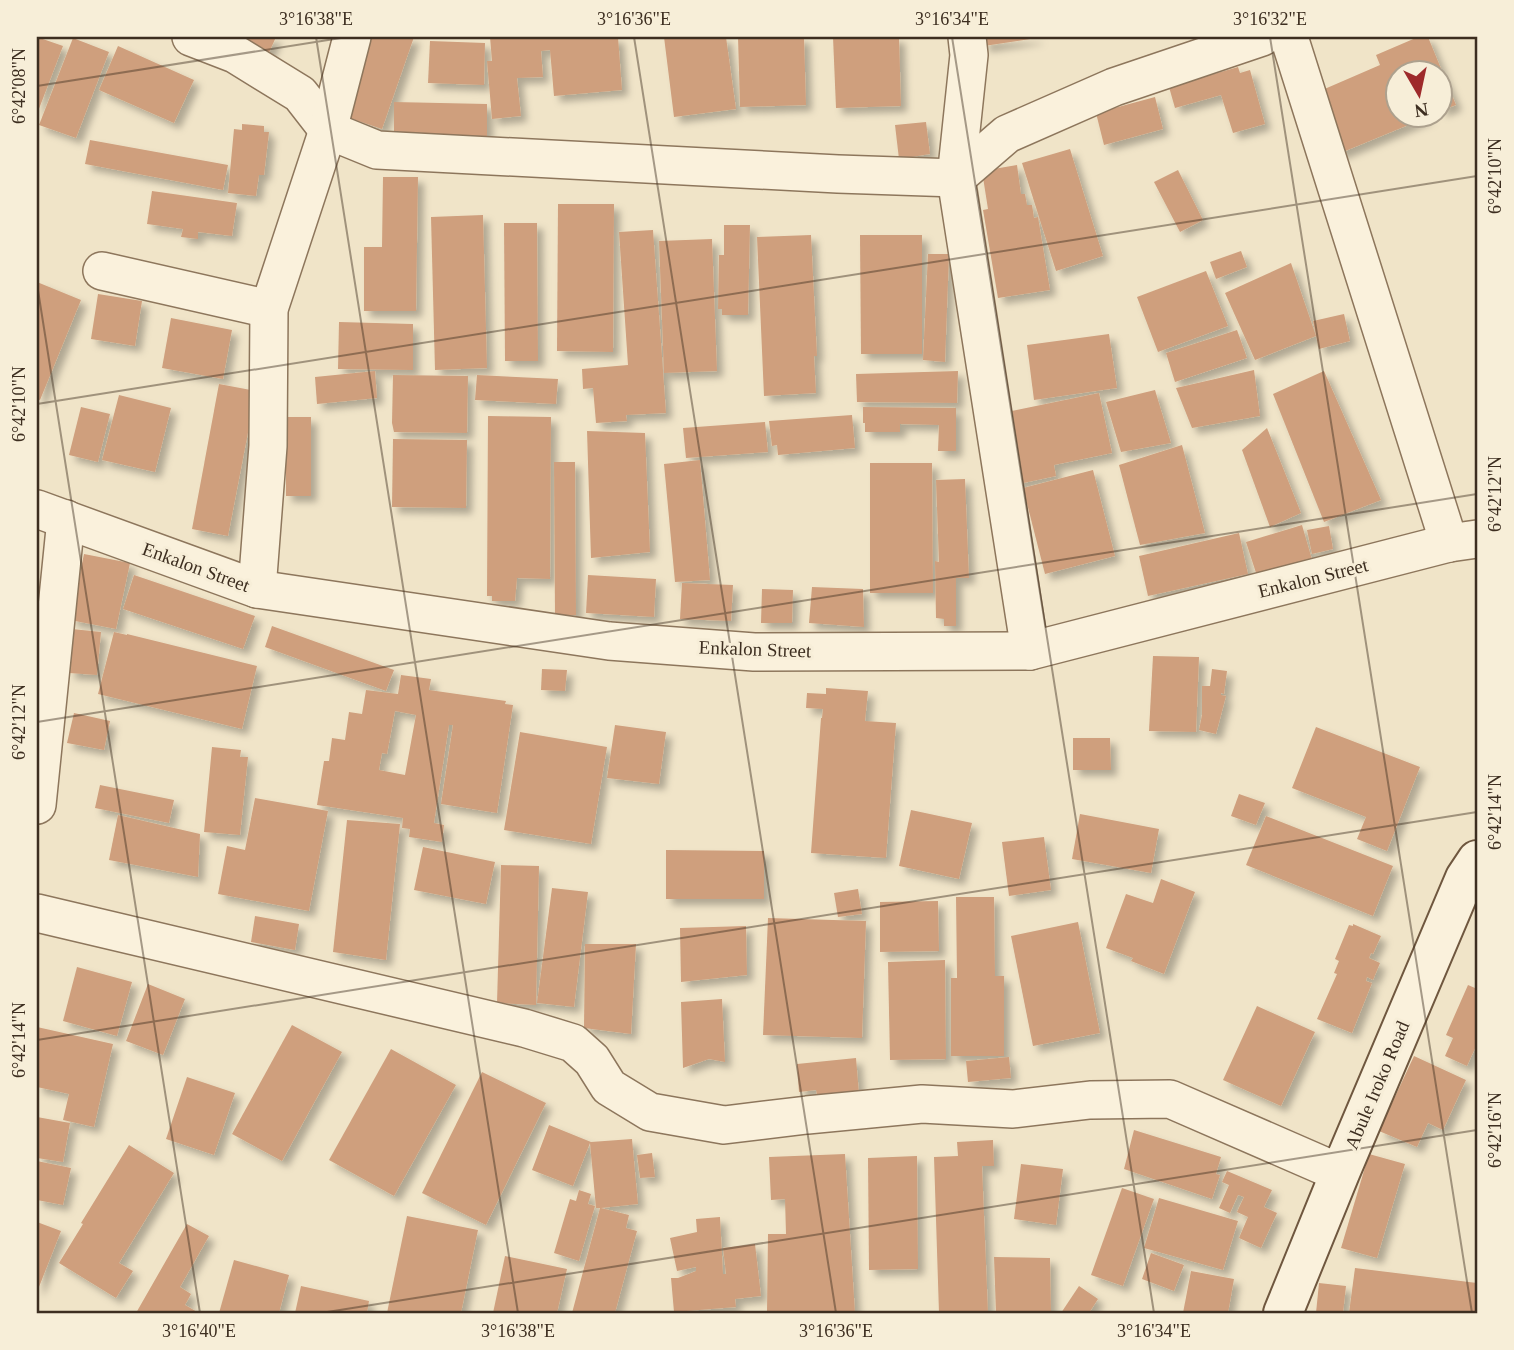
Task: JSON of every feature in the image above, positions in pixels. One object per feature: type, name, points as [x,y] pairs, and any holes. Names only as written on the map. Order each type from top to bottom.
[{"type":"street","points":[[191,37],[235,54],[300,94],[328,130],[377,150],[956,178],[1007,134],[1114,88],[1262,37]]},
{"type":"street","points":[[257,589],[268,446],[269,309],[328,130],[352,37]]},
{"type":"street","points":[[967,37],[970,55],[956,178],[1030,651]]},
{"type":"street","points":[[1289,37],[1463,541]]},
{"type":"street","points":[[102,271],[269,309]]},
{"type":"street","points":[[37,805],[51,514]]},
{"type":"street","name":"Enkalon Street","points":[[51,514],[257,589],[610,641],[754,652],[1030,651],[1463,541]]},
{"type":"street","name":"Abule Iroko Road","points":[[1283,1313],[1339,1173],[1473,876]]},
{"type":"street","points":[[37,913],[524,1028],[561,1040],[573,1044],[592,1060],[608,1087],[650,1112],[724,1125],[922,1104],[1013,1110],[1090,1100],[1170,1099],[1339,1173]]},
{"type":"building","points":[[37,37],[63,46],[37,114]]},
{"type":"building","points":[[217,37],[276,37],[267,57]]},
{"type":"building","points":[[361,37],[414,37],[382,129],[335,113]]},
{"type":"building","points":[[490,37],[618,37],[622,90],[554,96],[550,50],[541,51],[543,77],[517,78],[521,116],[492,119],[487,61],[492,61]]},
{"type":"building","points":[[664,37],[726,37],[736,109],[674,117]]},
{"type":"building","points":[[738,37],[804,37],[806,105],[740,107]]},
{"type":"building","points":[[833,37],[899,37],[901,106],[836,108]]},
{"type":"building","points":[[982,37],[1037,37],[1037,38],[984,46]]},
{"type":"building","points":[[1418,37],[1428,37],[1437,60],[1384,60],[1384,130],[1396,130],[1338,154],[1313,94],[1380,65],[1376,55]]},
{"type":"building","points":[[73,38],[109,52],[76,138],[39,125]]},
{"type":"building","points":[[430,41],[485,43],[484,85],[428,83]]},
{"type":"building","points":[[118,46],[194,80],[174,123],[99,90]]},
{"type":"building","points":[[1238,67],[1240,73],[1250,70],[1265,124],[1233,133],[1221,95],[1175,108],[1169,87]]},
{"type":"building","points":[[1155,97],[1163,129],[1104,145],[1096,113]]},
{"type":"building","points":[[394,102],[487,104],[487,136],[394,135]]},
{"type":"building","points":[[926,122],[930,154],[899,159],[895,125]]},
{"type":"building","points":[[242,124],[264,126],[264,132],[269,132],[264,175],[259,175],[256,196],[228,193],[234,129],[242,130]]},
{"type":"building","points":[[90,140],[228,165],[223,190],[85,164]]},
{"type":"building","points":[[1070,149],[1103,256],[1056,271],[1022,163]]},
{"type":"building","points":[[1017,165],[1021,194],[1025,194],[1027,205],[1032,205],[1034,218],[1038,217],[1050,290],[998,298],[983,210],[988,209],[982,171]]},
{"type":"building","points":[[1178,170],[1203,220],[1180,232],[1154,182]]},
{"type":"building","points":[[383,177],[418,177],[416,311],[364,311],[364,247],[382,247]]},
{"type":"building","points":[[152,191],[237,203],[232,236],[198,232],[198,239],[181,237],[183,229],[147,224]]},
{"type":"building","points":[[558,204],[614,204],[613,352],[557,351]]},
{"type":"building","points":[[483,215],[487,368],[435,370],[431,217]]},
{"type":"building","points":[[504,223],[537,223],[538,361],[505,361]]},
{"type":"building","points":[[724,225],[750,225],[748,315],[722,315],[722,309],[718,309],[719,255],[724,255]]},
{"type":"building","points":[[653,230],[666,413],[626,415],[627,421],[596,423],[593,388],[583,389],[582,369],[628,365],[619,232]]},
{"type":"building","points":[[811,235],[817,356],[814,356],[816,393],[764,396],[757,237]]},
{"type":"building","points":[[860,235],[922,235],[922,354],[861,354]]},
{"type":"building","points":[[712,239],[717,371],[664,373],[659,241]]},
{"type":"building","points":[[1241,251],[1247,267],[1216,279],[1210,262]]},
{"type":"building","points":[[928,254],[949,254],[945,362],[923,360]]},
{"type":"building","points":[[1291,263],[1316,336],[1255,360],[1225,293]]},
{"type":"building","points":[[1206,271],[1228,326],[1158,352],[1137,297]]},
{"type":"building","points":[[37,282],[81,300],[40,400],[37,399]]},
{"type":"building","points":[[98,294],[142,301],[135,346],[91,339]]},
{"type":"building","points":[[1344,314],[1350,341],[1319,349],[1313,321]]},
{"type":"building","points":[[171,318],[232,330],[223,379],[162,368]]},
{"type":"building","points":[[339,322],[413,324],[413,370],[338,369]]},
{"type":"building","points":[[1237,330],[1247,358],[1175,382],[1166,353]]},
{"type":"building","points":[[1109,334],[1117,388],[1034,400],[1027,345]]},
{"type":"building","points":[[1254,370],[1260,416],[1192,428],[1176,388]]},
{"type":"building","points":[[375,371],[377,398],[317,404],[315,377]]},
{"type":"building","points":[[958,371],[957,403],[857,402],[856,374]]},
{"type":"building","points":[[1324,371],[1381,500],[1324,522],[1273,394]]},
{"type":"building","points":[[393,375],[468,376],[467,433],[394,432]]},
{"type":"building","points":[[477,375],[558,379],[556,404],[475,400]]},
{"type":"building","points":[[219,384],[256,391],[228,536],[192,529]]},
{"type":"building","points":[[1155,390],[1171,443],[1121,452],[1106,402]]},
{"type":"building","points":[[1099,393],[1112,453],[1054,465],[1056,476],[1014,485],[1002,413]]},
{"type":"building","points":[[119,395],[171,408],[155,472],[102,460]]},
{"type":"building","points":[[81,407],[110,414],[98,462],[69,455]]},
{"type":"building","points":[[863,407],[956,408],[956,451],[938,451],[939,425],[900,424],[900,432],[865,432]]},
{"type":"building","points":[[852,415],[855,448],[778,455],[777,445],[772,446],[769,421]]},
{"type":"building","points":[[488,416],[551,417],[550,579],[517,578],[515,601],[492,601],[492,596],[487,596]]},
{"type":"building","points":[[286,417],[311,417],[311,496],[286,496]]},
{"type":"building","points":[[765,422],[768,452],[686,458],[683,428]]},
{"type":"building","points":[[1267,428],[1301,513],[1270,527],[1242,450]]},
{"type":"building","points":[[587,431],[645,433],[650,552],[591,558]]},
{"type":"building","points":[[393,439],[467,440],[466,508],[392,507]]},
{"type":"building","points":[[1182,445],[1205,533],[1140,545],[1119,465]]},
{"type":"building","points":[[700,460],[710,580],[675,582],[664,464]]},
{"type":"building","points":[[554,462],[575,462],[576,615],[555,616]]},
{"type":"building","points":[[870,463],[932,463],[933,593],[870,593]]},
{"type":"building","points":[[1093,470],[1115,556],[1045,574],[1023,488]]},
{"type":"building","points":[[965,479],[969,578],[956,578],[956,626],[944,626],[944,619],[936,618],[935,561],[939,562],[936,480]]},
{"type":"building","points":[[1302,525],[1313,563],[1258,579],[1246,542]]},
{"type":"building","points":[[1329,526],[1333,549],[1312,554],[1307,530]]},
{"type":"building","points":[[1239,533],[1248,574],[1148,596],[1139,556]]},
{"type":"building","points":[[84,554],[130,563],[116,629],[70,620]]},
{"type":"building","points":[[134,575],[255,616],[243,649],[123,609]]},
{"type":"building","points":[[588,575],[656,579],[654,617],[586,613]]},
{"type":"building","points":[[682,583],[733,585],[731,621],[680,619]]},
{"type":"building","points":[[812,587],[863,589],[864,627],[809,623]]},
{"type":"building","points":[[762,589],[793,590],[792,623],[761,623]]},
{"type":"building","points":[[272,626],[394,670],[386,691],[265,647]]},
{"type":"building","points":[[72,629],[101,632],[97,675],[69,673]]},
{"type":"building","points":[[114,632],[257,666],[242,729],[98,694]]},
{"type":"building","points":[[1153,656],[1199,657],[1196,732],[1149,731]]},
{"type":"building","points":[[542,669],[567,670],[565,691],[541,690]]},
{"type":"building","points":[[1212,669],[1227,671],[1224,694],[1221,693],[1226,696],[1216,734],[1199,730],[1202,686],[1210,686]]},
{"type":"building","points":[[401,675],[431,679],[429,690],[506,701],[505,704],[513,705],[497,813],[441,804],[453,725],[449,725],[434,823],[444,825],[442,842],[409,837],[410,829],[402,828],[403,818],[317,805],[324,761],[329,761],[332,738],[345,740],[349,712],[362,714],[366,690],[398,694]],"holes":[[[395,711],[416,715],[405,775],[379,770],[382,753],[387,754]]]},
{"type":"building","points":[[826,688],[868,691],[865,721],[896,723],[886,858],[811,853],[823,709],[806,708],[807,693],[826,694]]},
{"type":"building","points":[[74,713],[110,721],[104,750],[67,743]]},
{"type":"building","points":[[615,725],[666,732],[659,784],[607,778]]},
{"type":"building","points":[[1316,727],[1420,767],[1387,851],[1357,839],[1366,817],[1292,788]]},
{"type":"building","points":[[520,732],[607,747],[591,844],[504,830]]},
{"type":"building","points":[[1073,738],[1110,738],[1111,770],[1073,770]]},
{"type":"building","points":[[212,747],[241,750],[240,757],[248,757],[240,835],[204,832]]},
{"type":"building","points":[[100,785],[174,800],[169,823],[95,808]]},
{"type":"building","points":[[1239,794],[1265,803],[1256,825],[1231,816]]},
{"type":"building","points":[[255,798],[328,811],[309,911],[218,894],[227,846],[245,850]]},
{"type":"building","points":[[911,810],[972,823],[959,879],[899,866]]},
{"type":"building","points":[[1080,814],[1159,829],[1151,873],[1072,859]]},
{"type":"building","points":[[118,815],[200,834],[198,877],[109,860]]},
{"type":"building","points":[[1266,816],[1393,866],[1373,916],[1246,865]]},
{"type":"building","points":[[347,820],[400,824],[386,960],[333,952]]},
{"type":"building","points":[[1044,837],[1051,890],[1009,896],[1002,842]]},
{"type":"building","points":[[423,847],[495,862],[486,904],[414,890]]},
{"type":"building","points":[[666,850],[764,851],[764,899],[666,899]]},
{"type":"building","points":[[501,865],[539,866],[536,1005],[497,1003]]},
{"type":"building","points":[[1161,879],[1195,892],[1164,974],[1106,948],[1126,894],[1153,903]]},
{"type":"building","points":[[552,888],[588,892],[574,1007],[537,1003]]},
{"type":"building","points":[[858,889],[862,914],[838,917],[834,893]]},
{"type":"building","points":[[956,897],[994,897],[995,976],[1004,976],[1004,1056],[951,1056],[951,978],[957,978]]},
{"type":"building","points":[[938,901],[939,951],[880,952],[880,902]]},
{"type":"building","points":[[255,916],[299,924],[295,950],[251,942]]},
{"type":"building","points":[[768,918],[866,921],[862,1038],[763,1035]]},
{"type":"building","points":[[1078,922],[1100,1033],[1033,1046],[1011,936]]},
{"type":"building","points":[[1353,924],[1381,936],[1369,958],[1380,963],[1373,980],[1367,977],[1366,981],[1372,983],[1352,1033],[1317,1019],[1337,974],[1334,973],[1339,961],[1335,959],[1349,925]]},
{"type":"building","points":[[746,926],[747,975],[681,982],[680,928]]},
{"type":"building","points":[[585,944],[636,944],[631,1034],[584,1028]]},
{"type":"building","points":[[945,960],[946,1059],[890,1060],[888,962]]},
{"type":"building","points":[[77,967],[132,982],[117,1036],[63,1021]]},
{"type":"building","points":[[1477,983],[1477,1044],[1467,1066],[1445,1056],[1453,1038],[1446,1035],[1468,985],[1475,988]]},
{"type":"building","points":[[148,984],[185,999],[163,1055],[126,1041]]},
{"type":"building","points":[[722,999],[725,1062],[709,1059],[683,1068],[681,1002]]},
{"type":"building","points":[[1257,1006],[1315,1032],[1281,1106],[1223,1080]]},
{"type":"building","points":[[292,1025],[342,1052],[282,1161],[232,1134]]},
{"type":"building","points":[[37,1027],[113,1044],[94,1127],[63,1120],[69,1094],[37,1087]]},
{"type":"building","points":[[391,1049],[456,1085],[394,1196],[329,1160]]},
{"type":"building","points":[[1414,1056],[1466,1080],[1443,1130],[1428,1123],[1417,1147],[1379,1131]]},
{"type":"building","points":[[1009,1057],[1011,1078],[968,1082],[966,1061]]},
{"type":"building","points":[[856,1058],[859,1094],[818,1099],[816,1090],[799,1092],[797,1064]]},
{"type":"building","points":[[482,1072],[546,1103],[486,1225],[422,1193]]},
{"type":"building","points":[[187,1077],[235,1093],[214,1155],[166,1139]]},
{"type":"building","points":[[37,1117],[70,1123],[63,1162],[37,1158]]},
{"type":"building","points":[[549,1125],[591,1142],[632,1139],[638,1204],[601,1208],[629,1215],[626,1228],[637,1231],[615,1313],[572,1313],[600,1208],[596,1208],[590,1143],[573,1186],[532,1170]]},
{"type":"building","points":[[1134,1130],[1221,1157],[1216,1174],[1220,1175],[1212,1199],[1124,1169]]},
{"type":"building","points":[[993,1140],[994,1166],[982,1166],[988,1313],[939,1313],[934,1157],[958,1156],[957,1142]]},
{"type":"building","points":[[129,1145],[174,1173],[119,1263],[133,1271],[116,1298],[59,1263]]},
{"type":"building","points":[[652,1153],[655,1177],[640,1178],[637,1155]]},
{"type":"building","points":[[845,1154],[855,1313],[767,1313],[768,1234],[786,1234],[785,1199],[771,1200],[769,1157]]},
{"type":"building","points":[[1369,1154],[1405,1164],[1377,1258],[1341,1248]]},
{"type":"building","points":[[917,1156],[918,1269],[869,1270],[868,1158]]},
{"type":"building","points":[[37,1161],[71,1168],[63,1205],[37,1200]]},
{"type":"building","points":[[1021,1164],[1063,1169],[1056,1225],[1014,1219]]},
{"type":"building","points":[[1227,1171],[1272,1190],[1264,1207],[1277,1213],[1261,1248],[1239,1238],[1248,1217],[1237,1212],[1244,1197],[1238,1195],[1230,1213],[1219,1208],[1229,1185],[1222,1182]]},
{"type":"building","points":[[1122,1188],[1154,1199],[1123,1286],[1091,1275]]},
{"type":"building","points":[[579,1190],[591,1194],[588,1204],[595,1206],[579,1261],[554,1253],[570,1199],[576,1201]]},
{"type":"building","points":[[1159,1198],[1238,1221],[1223,1270],[1144,1248]]},
{"type":"building","points":[[407,1216],[478,1230],[461,1313],[387,1313]]},
{"type":"building","points":[[720,1217],[723,1274],[726,1274],[723,1248],[755,1244],[761,1296],[735,1299],[736,1307],[674,1312],[671,1278],[696,1271],[696,1267],[677,1271],[670,1238],[697,1232],[696,1219]]},
{"type":"building","points":[[37,1222],[61,1231],[37,1292]]},
{"type":"building","points":[[187,1224],[209,1236],[180,1287],[191,1294],[185,1305],[199,1313],[136,1313]]},
{"type":"building","points":[[1151,1253],[1184,1265],[1174,1291],[1142,1279]]},
{"type":"building","points":[[505,1256],[567,1269],[557,1313],[493,1313]]},
{"type":"building","points":[[994,1257],[1050,1258],[1051,1313],[996,1313]]},
{"type":"building","points":[[234,1260],[289,1275],[279,1313],[219,1313]]},
{"type":"building","points":[[1355,1268],[1477,1283],[1475,1313],[1349,1313]]},
{"type":"building","points":[[1191,1271],[1234,1279],[1228,1313],[1183,1313]]},
{"type":"building","points":[[1319,1283],[1346,1286],[1343,1313],[1316,1313]]},
{"type":"building","points":[[301,1286],[369,1301],[367,1313],[295,1313]]},
{"type":"building","points":[[1079,1286],[1098,1299],[1089,1313],[1061,1313]]}]
